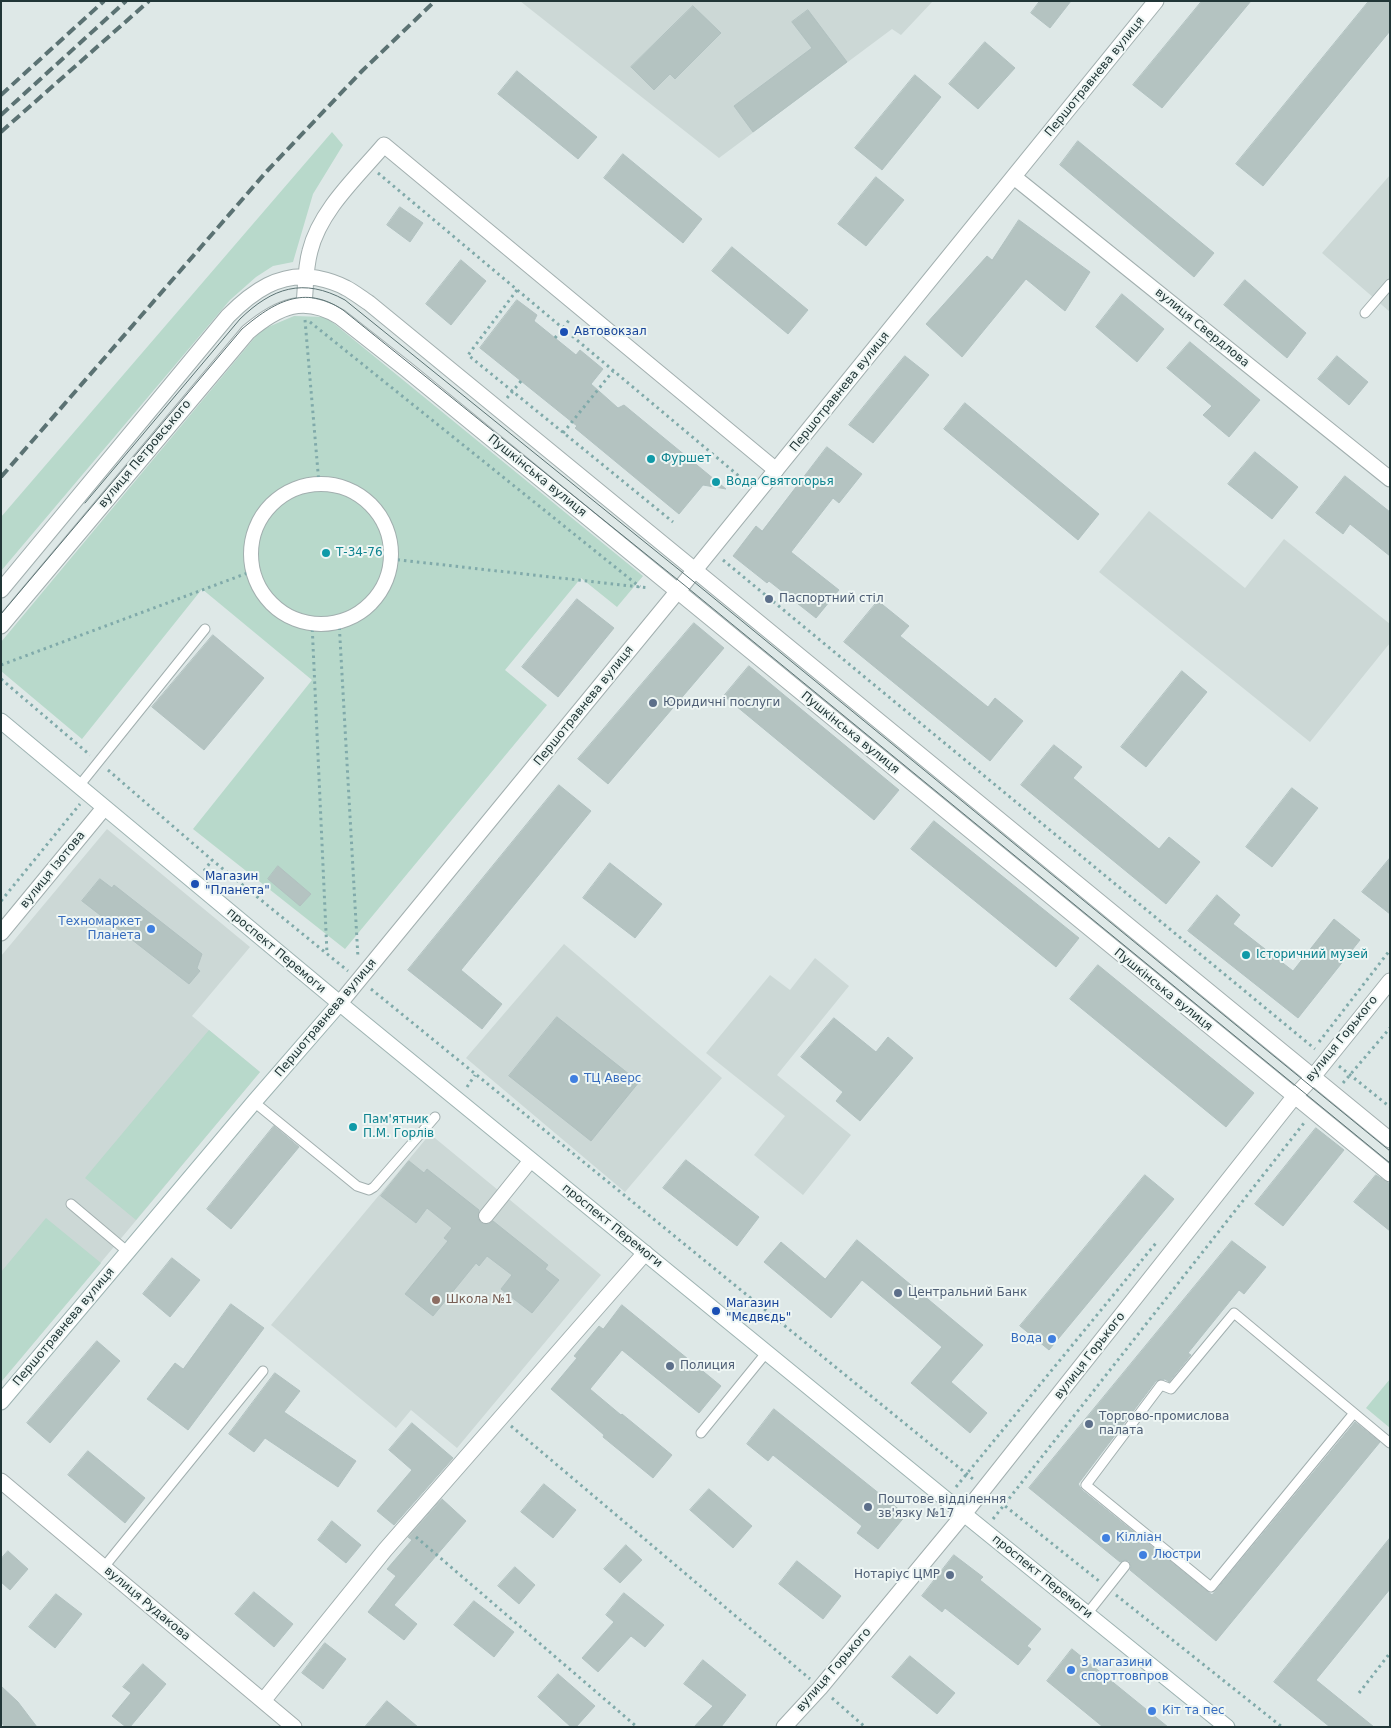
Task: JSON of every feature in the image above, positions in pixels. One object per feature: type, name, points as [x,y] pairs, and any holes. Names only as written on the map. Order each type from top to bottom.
[{"type":"street","name":"Першотравнева вулиця","points":[[1,1402],[254,1102],[360,980],[678,592],[694,569],[1156,1]]},
{"type":"street","points":[[305,311],[305,276],[316,231],[325,215],[384,145],[776,470]]},
{"type":"street","name":"вулиця Свердлова","points":[[1014,177],[1390,479]]},
{"type":"street","points":[[305,276],[327,280],[345,287],[369,303],[1312,1078],[1390,1140]]},
{"type":"street","name":"вулиця Петровського","points":[[1,590],[228,316],[245,299],[265,286],[286,278],[305,276]]},
{"type":"street","name":"Пушкінська вулиця","points":[[305,311],[316,305],[329,310],[406,368],[1390,1174]]},
{"type":"street","name":"вулиця Петровського","points":[[1,626],[248,332],[259,323],[282,310],[305,311]]},
{"type":"street","points":[[319,484],[335,485],[366,499],[386,526],[390,542],[391,559],[388,576],[380,592],[369,605],[355,615],[325,624],[296,619],[281,611],[269,600],[259,586],[253,570],[251,555],[252,540],[257,525],[265,511],[289,491],[303,486],[319,484]]},
{"type":"street","name":"проспект Перемоги","points":[[1,721],[340,1004],[1227,1727]]},
{"type":"street","name":"вулиця Ізотова","points":[[1,933],[104,808]]},
{"type":"street","name":"вулиця Горького","points":[[784,1727],[820,1688],[964,1514],[1294,1097],[1312,1078],[1390,981]]},
{"type":"street","points":[[486,1216],[531,1160]]},
{"type":"street","points":[[263,1701],[405,1528],[645,1253]]},
{"type":"street","name":"вулиця Рудакова","points":[[1,1481],[294,1727]]},
{"type":"lane","points":[[1365,313],[1390,284]]},
{"type":"lane","points":[[83,790],[98,762],[205,629]]},
{"type":"lane","points":[[254,1102],[357,1186],[369,1190],[374,1187],[435,1117]]},
{"type":"lane","points":[[71,1204],[128,1252]]},
{"type":"lane","points":[[1354,1413],[1212,1587],[1148,1539],[1086,1485],[1161,1385],[1172,1389],[1234,1313],[1354,1413],[1390,1443]]},
{"type":"lane","points":[[702,1433],[766,1352]]},
{"type":"lane","points":[[104,1567],[264,1371]]},
{"type":"lane","points":[[1087,1614],[1125,1566]]},
{"type":"path","points":[[368,165],[758,492]]},
{"type":"path","points":[[518,290],[468,354],[673,522]]},
{"type":"path","points":[[555,338],[580,307]]},
{"type":"path","points":[[305,311],[319,484]]},
{"type":"path","points":[[305,311],[640,588]]},
{"type":"path","points":[[563,433],[613,370]]},
{"type":"path","points":[[710,550],[1314,1048],[1390,1107]]},
{"type":"path","points":[[391,559],[650,588]]},
{"type":"path","points":[[1,664],[253,570]]},
{"type":"path","points":[[338,621],[360,980]]},
{"type":"path","points":[[312,623],[327,954]]},
{"type":"path","points":[[1,679],[212,860],[984,1489],[1282,1727]]},
{"type":"path","points":[[1,901],[83,790]]},
{"type":"path","points":[[1299,1067],[1390,950]]},
{"type":"path","points":[[1331,1093],[1350,1076],[1390,1028]]},
{"type":"path","points":[[984,1530],[1313,1112]]},
{"type":"path","points":[[946,1499],[1157,1242]]},
{"type":"path","points":[[501,1418],[865,1727]]},
{"type":"path","points":[[405,1528],[637,1727]]},
{"type":"path","points":[[1359,1693],[1390,1653]]},
{"type":"shaded area","points":[[520,1],[933,1],[901,35],[892,29],[719,158]]},
{"type":"shaded area","points":[[1390,175],[1390,312],[1322,253]]},
{"type":"shaded area","points":[[1149,511],[1245,588],[1284,539],[1390,624],[1390,643],[1310,742],[1099,572]]},
{"type":"shaded area","points":[[107,829],[250,947],[192,1016],[260,1072],[1,1382],[1,956]]},
{"type":"shaded area","points":[[564,944],[722,1078],[625,1192],[466,1058]]},
{"type":"shaded area","points":[[815,958],[849,986],[777,1075],[851,1135],[803,1195],[754,1155],[785,1116],[706,1053],[770,975],[790,990]]},
{"type":"shaded area","name":"Школа №1","points":[[430,1134],[601,1275],[457,1448],[411,1410],[396,1428],[271,1325]]},
{"type":"green space","points":[[332,132],[343,145],[313,194],[293,262],[273,266],[256,277],[230,300],[1,571],[1,517]]},
{"type":"green space","points":[[294,316],[326,317],[643,576],[617,607],[581,578],[505,670],[547,705],[345,949],[193,829],[312,680],[202,589],[82,739],[1,671],[1,642],[261,330]]},
{"type":"green space","points":[[209,1030],[260,1072],[136,1220],[85,1178]]},
{"type":"green space","points":[[46,1218],[101,1263],[1,1382],[1,1272]]},
{"type":"green space","points":[[1390,1379],[1390,1428],[1366,1408]]},
{"type":"building","points":[[1040,1],[1071,1],[1050,28],[1031,13]]},
{"type":"building","points":[[1202,1],[1251,1],[1162,108],[1133,85]]},
{"type":"building","points":[[1369,1],[1390,1],[1390,31],[1263,186],[1236,164]]},
{"type":"building","points":[[693,6],[721,33],[675,79],[670,74],[654,90],[631,67]]},
{"type":"building","points":[[808,10],[847,62],[753,132],[734,106],[812,48],[792,22]]},
{"type":"building","points":[[985,42],[1015,68],[978,109],[949,84]]},
{"type":"building","points":[[517,71],[597,137],[578,159],[498,94]]},
{"type":"building","points":[[915,75],[941,97],[882,170],[855,148]]},
{"type":"building","points":[[1078,141],[1214,253],[1194,277],[1060,165]]},
{"type":"building","points":[[623,154],[702,219],[683,243],[604,178]]},
{"type":"building","points":[[876,177],[904,200],[866,246],[838,224]]},
{"type":"building","points":[[400,207],[423,223],[410,242],[387,225]]},
{"type":"building","points":[[1019,220],[1090,272],[1065,311],[1026,279],[962,357],[926,324],[987,256],[992,260]]},
{"type":"building","points":[[732,247],[808,310],[788,334],[712,271]]},
{"type":"building","points":[[461,260],[486,281],[451,325],[426,304]]},
{"type":"building","points":[[1245,280],[1306,333],[1287,358],[1224,305]]},
{"type":"building","points":[[1122,294],[1164,329],[1137,362],[1096,327]]},
{"type":"building","points":[[517,300],[537,315],[534,321],[576,355],[580,350],[603,369],[591,384],[618,408],[624,405],[726,489],[703,485],[679,514],[575,428],[577,426],[480,348]]},
{"type":"building","points":[[1190,342],[1260,400],[1229,437],[1203,415],[1212,406],[1167,368]]},
{"type":"building","points":[[905,356],[929,375],[873,443],[849,425]]},
{"type":"building","points":[[1337,356],[1368,382],[1349,405],[1318,379]]},
{"type":"building","points":[[965,403],[1099,514],[1078,540],[944,429]]},
{"type":"building","points":[[827,447],[862,474],[839,503],[833,498],[791,552],[839,590],[816,618],[769,581],[767,583],[733,556],[756,526],[762,531]]},
{"type":"building","points":[[1255,452],[1298,487],[1272,519],[1228,484]]},
{"type":"building","points":[[1345,476],[1390,512],[1390,556],[1350,524],[1343,534],[1316,513]]},
{"type":"building","points":[[577,599],[614,628],[558,697],[522,667]]},
{"type":"building","points":[[878,601],[909,626],[900,636],[988,707],[995,698],[1023,721],[990,761],[844,642]]},
{"type":"building","points":[[694,623],[724,648],[608,784],[578,759]]},
{"type":"building","points":[[213,635],[264,678],[204,750],[152,707]]},
{"type":"building","points":[[749,666],[899,790],[874,820],[724,696]]},
{"type":"building","points":[[1182,671],[1207,692],[1146,767],[1121,747]]},
{"type":"building","points":[[1054,745],[1082,767],[1073,778],[1159,849],[1169,837],[1200,862],[1166,904],[1021,785]]},
{"type":"building","points":[[559,785],[591,811],[461,970],[502,1004],[482,1029],[408,970]]},
{"type":"building","points":[[1292,788],[1318,808],[1272,867],[1246,847]]},
{"type":"building","points":[[934,821],[1079,938],[1056,967],[911,849]]},
{"type":"building","points":[[1390,858],[1390,914],[1362,892]]},
{"type":"building","points":[[610,863],[662,904],[635,938],[583,898]]},
{"type":"building","points":[[278,866],[311,894],[300,906],[268,879]]},
{"type":"building","points":[[100,879],[112,888],[114,885],[202,954],[197,968],[200,971],[189,984],[82,901]]},
{"type":"building","name":"Історичний музей","points":[[1217,895],[1240,915],[1233,924],[1293,971],[1334,919],[1360,940],[1298,1018],[1188,931]]},
{"type":"building","points":[[1098,965],[1254,1093],[1226,1127],[1070,999]]},
{"type":"building","name":"ТЦ Аверс","points":[[557,1017],[639,1082],[591,1141],[509,1076]]},
{"type":"building","points":[[834,1018],[876,1052],[888,1037],[913,1058],[860,1121],[836,1101],[843,1092],[801,1057]]},
{"type":"building","points":[[274,1126],[299,1147],[231,1229],[207,1209]]},
{"type":"building","points":[[1316,1128],[1344,1150],[1283,1226],[1255,1204]]},
{"type":"building","points":[[686,1160],[759,1217],[737,1246],[663,1188]]},
{"type":"building","points":[[409,1161],[424,1173],[427,1169],[479,1210],[478,1219],[481,1223],[489,1224],[493,1221],[548,1265],[545,1269],[559,1280],[532,1313],[501,1289],[512,1275],[487,1256],[479,1266],[476,1263],[433,1316],[405,1294],[448,1241],[444,1238],[452,1228],[427,1208],[416,1223],[381,1196]]},
{"type":"building","points":[[1145,1175],[1174,1199],[1049,1350],[1020,1326]]},
{"type":"building","points":[[1376,1175],[1390,1184],[1390,1231],[1354,1202]]},
{"type":"building","points":[[857,1240],[983,1345],[951,1382],[987,1413],[970,1433],[911,1383],[942,1347],[862,1280],[831,1318],[764,1262],[781,1242],[825,1279]]},
{"type":"building","points":[[1232,1241],[1266,1267],[1244,1294],[1239,1290],[1188,1353],[1191,1355],[1169,1382],[1165,1379],[1156,1381],[1078,1484],[1082,1490],[1212,1595],[1355,1422],[1380,1442],[1216,1641],[1130,1570],[1129,1561],[1120,1562],[1029,1488]]},
{"type":"building","points":[[172,1258],[200,1280],[170,1317],[143,1294]]},
{"type":"building","points":[[231,1304],[264,1328],[188,1430],[147,1399],[175,1363],[183,1369]]},
{"type":"building","points":[[622,1305],[721,1386],[699,1413],[622,1350],[590,1389],[672,1455],[653,1478],[603,1437],[604,1435],[551,1389],[577,1358],[574,1356],[599,1326],[603,1329]]},
{"type":"building","points":[[97,1341],[120,1361],[50,1443],[27,1423]]},
{"type":"building","points":[[275,1373],[300,1391],[284,1412],[356,1461],[338,1487],[265,1438],[254,1452],[229,1434]]},
{"type":"building","points":[[774,1409],[906,1515],[878,1549],[857,1533],[862,1526],[773,1455],[768,1461],[747,1444]]},
{"type":"building","points":[[412,1423],[453,1458],[394,1525],[377,1511],[412,1470],[389,1450]]},
{"type":"building","points":[[88,1451],[145,1498],[125,1523],[68,1475]]},
{"type":"building","points":[[544,1484],[576,1510],[553,1538],[521,1512]]},
{"type":"building","points":[[709,1489],[752,1526],[733,1548],[690,1510]]},
{"type":"building","points":[[442,1499],[466,1521],[394,1605],[417,1624],[404,1640],[368,1612],[396,1576],[387,1569],[412,1540],[408,1537]]},
{"type":"building","points":[[332,1521],[361,1545],[346,1563],[318,1540]]},
{"type":"building","points":[[1390,1538],[1390,1589],[1316,1680],[1374,1727],[1330,1727],[1274,1682]]},
{"type":"building","points":[[626,1545],[642,1560],[620,1583],[604,1569]]},
{"type":"building","points":[[8,1551],[28,1569],[10,1590],[1,1582],[1,1559]]},
{"type":"building","points":[[954,1555],[983,1577],[980,1580],[1041,1629],[1027,1646],[1031,1649],[1018,1665],[945,1608],[942,1612],[922,1596]]},
{"type":"building","points":[[797,1561],[841,1596],[823,1619],[779,1584]]},
{"type":"building","points":[[515,1567],[535,1585],[519,1604],[498,1586]]},
{"type":"building","points":[[254,1592],[293,1624],[274,1647],[235,1614]]},
{"type":"building","points":[[624,1593],[664,1625],[645,1647],[631,1636],[598,1672],[582,1658],[614,1622],[606,1615]]},
{"type":"building","points":[[56,1594],[82,1614],[55,1648],[29,1627]]},
{"type":"building","points":[[474,1601],[514,1632],[494,1657],[454,1625]]},
{"type":"building","points":[[325,1643],[346,1659],[323,1689],[302,1673]]},
{"type":"building","points":[[1072,1649],[1168,1727],[1103,1727],[1047,1681]]},
{"type":"building","points":[[910,1656],[955,1693],[937,1714],[892,1677]]},
{"type":"building","points":[[703,1660],[746,1695],[721,1727],[694,1727],[713,1706],[684,1684]]},
{"type":"building","points":[[143,1664],[166,1684],[130,1727],[126,1727],[112,1716],[131,1693],[123,1687]]},
{"type":"building","points":[[558,1674],[595,1706],[576,1727],[571,1727],[538,1697]]},
{"type":"building","points":[[1,1686],[18,1702],[37,1727],[5,1727],[1,1722]]},
{"type":"building","points":[[387,1701],[418,1727],[365,1727]]},
{"type":"tram line","points":[[85,503],[240,319],[252,308],[276,293],[289,289],[315,289],[345,300],[688,577],[1390,1151]]},
{"type":"tram line","points":[[1,614],[242,329],[266,311],[290,300],[302,297],[329,302],[343,310],[683,584],[1390,1163]]},
{"type":"railway","points":[[1,95],[104,1]]},
{"type":"railway","points":[[1,115],[126,1]]},
{"type":"railway","points":[[1,132],[149,1]]},
{"type":"railway","points":[[1,477],[267,171],[362,71],[435,1]]},
{"type":"place","name":"Автовокзал","points":[[564,332]]},
{"type":"place","name":"Фуршет","points":[[651,459]]},
{"type":"place","name":"Вода Святогорья","points":[[716,482]]},
{"type":"place","name":"Т-34-76","points":[[326,553]]},
{"type":"place","name":"Паспортний стіл","points":[[769,599]]},
{"type":"place","name":"Юридичні послуги","points":[[653,703]]},
{"type":"place","name":"Магазин \"Планета\"","points":[[195,884]]},
{"type":"place","name":"Техномаркет Планета","points":[[151,929]]},
{"type":"place","name":"Історичний музей","points":[[1246,955]]},
{"type":"place","name":"ТЦ Аверс","points":[[574,1079]]},
{"type":"place","name":"Пам'ятник П.М. Горлів","points":[[353,1127]]},
{"type":"place","name":"Центральний Банк","points":[[898,1293]]},
{"type":"place","name":"Школа №1","points":[[436,1300]]},
{"type":"place","name":"Магазин \"Мєдвєдь\"","points":[[716,1311]]},
{"type":"place","name":"Вода","points":[[1052,1339]]},
{"type":"place","name":"Полиция","points":[[670,1366]]},
{"type":"place","name":"Торгово-промислова палата","points":[[1089,1424]]},
{"type":"place","name":"Поштове відділення зв'язку №17","points":[[868,1507]]},
{"type":"place","name":"Кілліан","points":[[1106,1538]]},
{"type":"place","name":"Люстри","points":[[1143,1555]]},
{"type":"place","name":"Нотаріус ЦМР","points":[[950,1575]]},
{"type":"place","name":"3 магазини спорттовпров","points":[[1071,1670]]},
{"type":"place","name":"Кіт та пес","points":[[1152,1711]]}]
